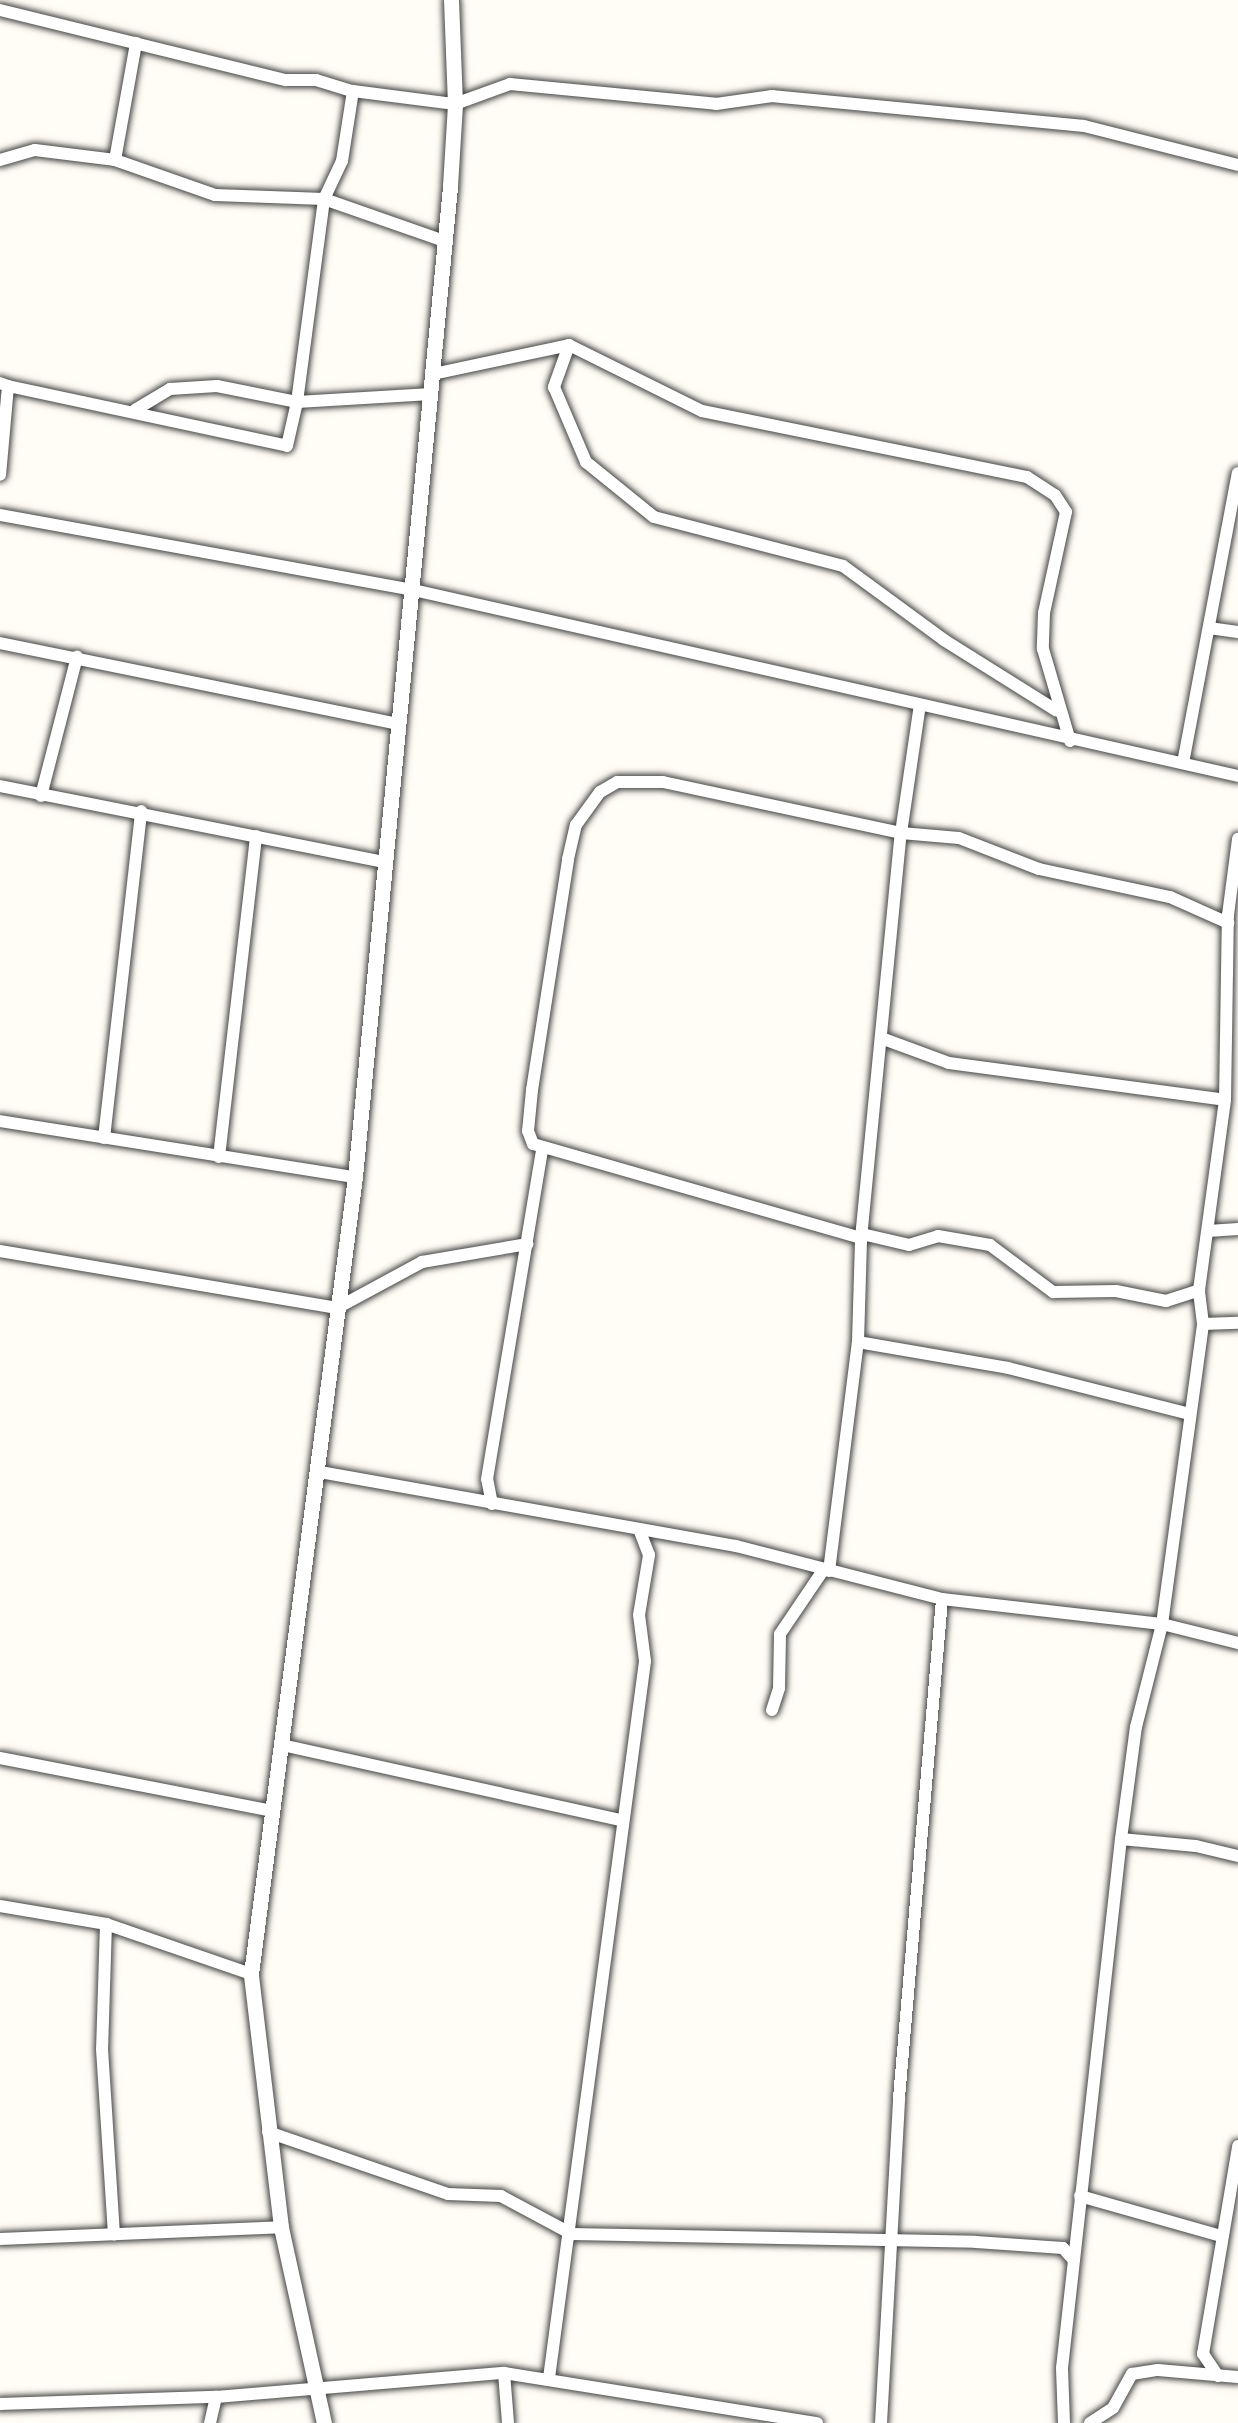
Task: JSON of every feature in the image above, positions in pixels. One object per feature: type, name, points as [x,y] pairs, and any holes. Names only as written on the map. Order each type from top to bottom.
[{"type":"street","points":[[324,2423],[280,2227],[251,1974],[355,1177],[444,241],[455,104],[451,0]]},
{"type":"street","points":[[0,10],[353,91],[435,97],[455,104],[510,84],[716,104],[772,96],[1084,126],[1238,165]]},
{"type":"street","points":[[115,160],[136,43]]},
{"type":"street","points":[[0,475],[4,384],[287,446],[324,199],[342,161],[353,91]]},
{"type":"street","points":[[0,160],[34,150],[115,160],[215,196],[324,199],[444,241]]},
{"type":"street","points":[[433,374],[568,345],[702,411],[1027,477],[1063,501],[1066,527],[1044,614],[1043,649],[1057,711],[1070,740]]},
{"type":"street","points":[[568,345],[554,387],[586,462],[654,517],[843,566],[944,640],[1057,711]]},
{"type":"street","points":[[135,410],[170,389],[217,386],[297,402],[430,394]]},
{"type":"street","points":[[1183,763],[1238,473]]},
{"type":"street","points":[[0,515],[409,589],[1238,776]]},
{"type":"street","points":[[1209,628],[1238,632]]},
{"type":"street","points":[[0,643],[398,724]]},
{"type":"street","points":[[41,796],[77,658]]},
{"type":"street","points":[[772,1710],[779,1688],[780,1634],[826,1570],[858,1342],[862,1236],[881,1037],[901,833],[920,705]]},
{"type":"street","points":[[1199,1290],[1166,1301],[1116,1291],[1053,1292],[990,1245],[938,1236],[909,1245],[862,1236],[542,1150],[528,1131],[544,999],[576,825],[600,792],[617,782],[663,782],[901,833],[958,838],[1040,868],[1170,897],[1231,918]]},
{"type":"street","points":[[0,786],[383,862]]},
{"type":"street","points":[[104,1138],[140,811]]},
{"type":"street","points":[[219,1156],[256,836]]},
{"type":"street","points":[[1064,2423],[1062,2368],[1107,2000],[1121,1839],[1136,1727],[1162,1624],[1186,1413],[1203,1324],[1199,1290],[1225,1100],[1238,839]]},
{"type":"street","points":[[881,1037],[949,1063],[1225,1100]]},
{"type":"street","points":[[0,1121],[355,1177]]},
{"type":"street","points":[[492,1504],[487,1479],[542,1150]]},
{"type":"street","points":[[1208,1231],[1238,1228]]},
{"type":"street","points":[[0,1251],[337,1308],[422,1262],[527,1244]]},
{"type":"street","points":[[1203,1324],[1238,1323]]},
{"type":"street","points":[[858,1342],[1008,1368],[1186,1413]]},
{"type":"street","points":[[320,1472],[736,1546],[942,1599],[1162,1624],[1238,1643]]},
{"type":"street","points":[[549,2378],[572,2234],[621,1820],[645,1660],[639,1615],[649,1555],[640,1531]]},
{"type":"street","points":[[881,2423],[888,2239],[942,1599]]},
{"type":"street","points":[[282,1745],[621,1820]]},
{"type":"street","points":[[0,1758],[272,1811]]},
{"type":"street","points":[[1121,1839],[1196,1846],[1238,1856]]},
{"type":"street","points":[[0,1906],[106,1924],[251,1974]]},
{"type":"street","points":[[106,1924],[102,2049],[114,2235]]},
{"type":"street","points":[[268,2132],[448,2194],[501,2195],[572,2234],[1048,2246],[1063,2248],[1073,2259]]},
{"type":"street","points":[[1217,2376],[1203,2354],[1238,2146]]},
{"type":"street","points":[[1080,2196],[1221,2236]]},
{"type":"street","points":[[0,2239],[280,2227]]},
{"type":"street","points":[[1090,2423],[1112,2408],[1132,2374],[1158,2370],[1238,2378]]},
{"type":"street","points":[[504,2373],[508,2423]]},
{"type":"street","points":[[0,2404],[216,2397],[504,2373],[817,2423]]},
{"type":"street","points":[[210,2423],[216,2397]]}]
